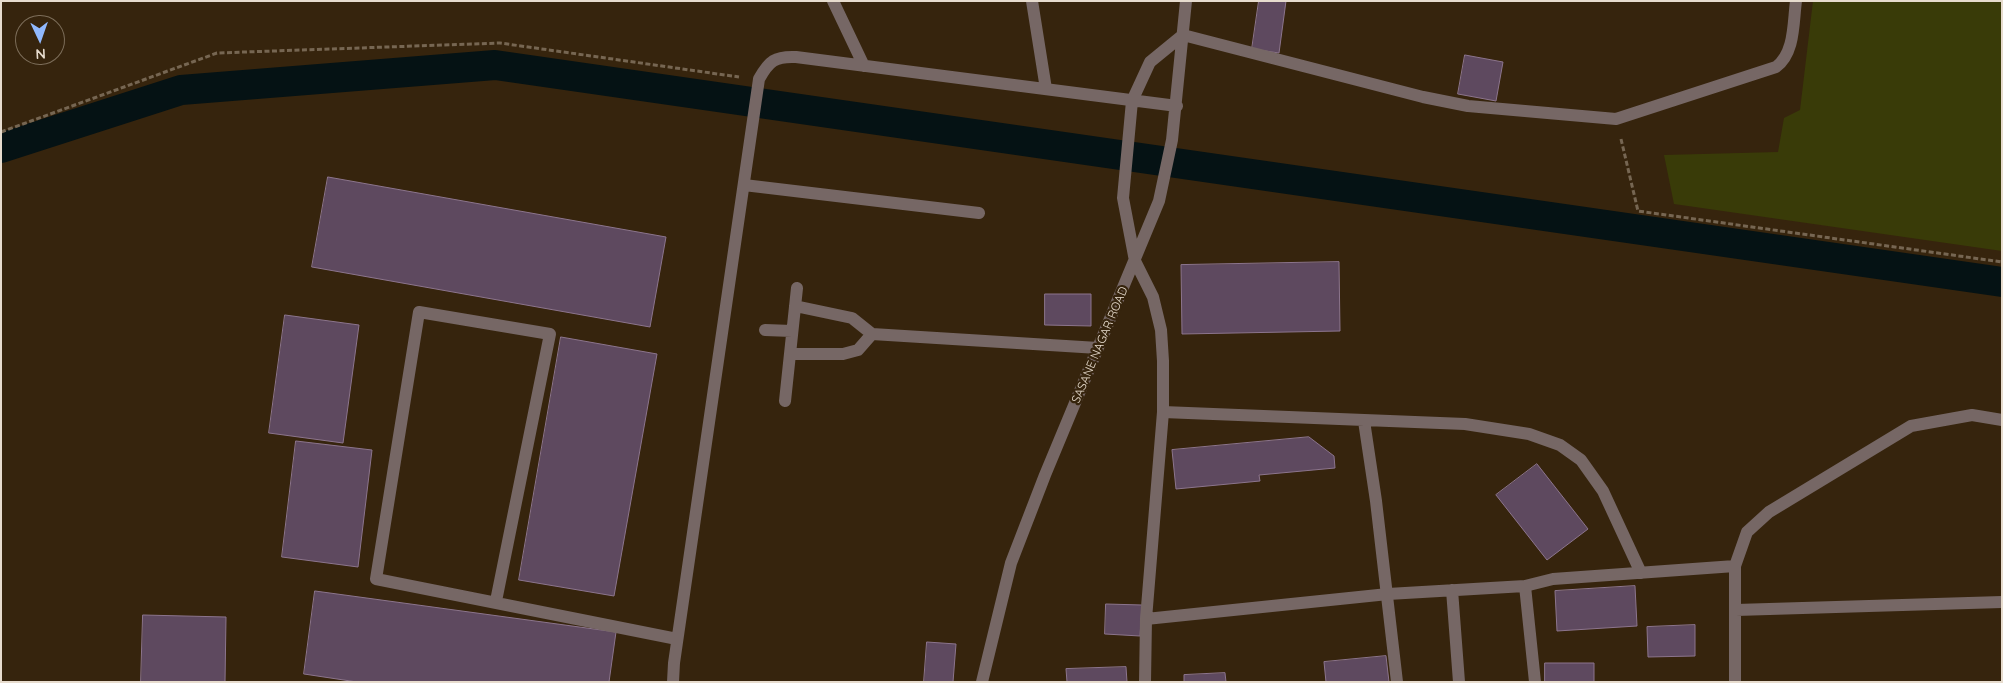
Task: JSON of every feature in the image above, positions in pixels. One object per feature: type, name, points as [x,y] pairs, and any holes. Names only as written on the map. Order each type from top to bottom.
[{"type":"street","points":[[833,1],[864,66]]},
{"type":"street","points":[[1032,1],[1046,89]]},
{"type":"street","name":"SASANE NAGAR ROAD","points":[[982,682],[1011,563],[1045,475],[1159,201],[1177,106],[1186,1]]},
{"type":"street","points":[[1145,682],[1146,619],[1163,412],[1161,330],[1153,297],[1135,261],[1123,198],[1132,101],[1150,62],[1183,35],[1441,101],[1468,106],[1616,119],[1776,67],[1784,61],[1790,48],[1796,1]]},
{"type":"street","points":[[673,682],[677,639],[759,80],[767,66],[780,56],[1177,106]]},
{"type":"street","points":[[744,185],[979,213]]},
{"type":"street","points":[[785,401],[797,288]]},
{"type":"street","points":[[795,306],[852,318],[872,334],[1098,348]]},
{"type":"street","points":[[496,601],[550,334],[419,312],[376,579],[496,601],[677,639]]},
{"type":"street","points":[[765,330],[792,331]]},
{"type":"street","points":[[790,354],[843,354],[858,350],[872,334]]},
{"type":"street","points":[[1163,412],[1466,424],[1529,434],[1560,445],[1581,460],[1603,491],[1641,573]]},
{"type":"street","points":[[1735,682],[1736,566],[1747,532],[1769,512],[1911,426],[1972,415],[2002,420]]},
{"type":"street","points":[[1364,421],[1388,594],[1396,682]]},
{"type":"street","points":[[1146,619],[1388,594],[1525,586],[1553,579],[1736,566]]},
{"type":"street","points":[[1525,586],[1535,682]]},
{"type":"street","points":[[1452,590],[1459,682]]},
{"type":"street","points":[[1736,610],[2002,602]]},
{"type":"path","points":[[1,132],[217,53],[500,43],[759,80]]},
{"type":"path","points":[[1616,119],[1638,211],[2002,262]]},
{"type":"shaded area","points":[[1813,1],[2002,1],[2002,251],[1674,204],[1664,155],[1778,152],[1784,118],[1800,110]]},
{"type":"building","points":[[1259,1],[1286,1],[1279,53],[1252,49]]},
{"type":"building","points":[[1465,55],[1503,62],[1496,101],[1458,94]]},
{"type":"building","points":[[328,177],[666,237],[650,327],[312,267]]},
{"type":"building","points":[[1339,262],[1340,331],[1182,334],[1181,265]]},
{"type":"building","points":[[1045,294],[1091,294],[1091,326],[1045,325]]},
{"type":"building","points":[[285,315],[359,325],[343,443],[269,433]]},
{"type":"building","points":[[561,337],[657,354],[614,596],[519,580]]},
{"type":"building","points":[[1309,437],[1334,456],[1335,468],[1259,475],[1260,481],[1176,489],[1172,450]]},
{"type":"building","points":[[296,441],[372,450],[358,567],[282,557]]},
{"type":"building","points":[[1537,464],[1588,529],[1547,560],[1496,495]]},
{"type":"building","points":[[1635,586],[1637,626],[1557,631],[1555,591]]},
{"type":"building","points":[[315,591],[616,632],[609,682],[357,682],[304,674]]},
{"type":"building","points":[[1106,604],[1142,605],[1140,636],[1105,634]]},
{"type":"building","points":[[143,615],[226,617],[225,682],[141,682]]},
{"type":"building","points":[[1695,625],[1695,656],[1648,657],[1647,627]]},
{"type":"building","points":[[927,642],[956,644],[953,682],[924,682]]},
{"type":"building","points":[[1386,656],[1389,682],[1326,682],[1324,662]]},
{"type":"building","points":[[1545,663],[1594,663],[1594,682],[1545,682]]},
{"type":"building","points":[[1126,667],[1127,682],[1067,682],[1066,669]]},
{"type":"building","points":[[1225,673],[1226,682],[1184,682],[1184,675]]},
{"type":"waterway","points":[[1,148],[181,90],[495,65],[2002,282]]}]
